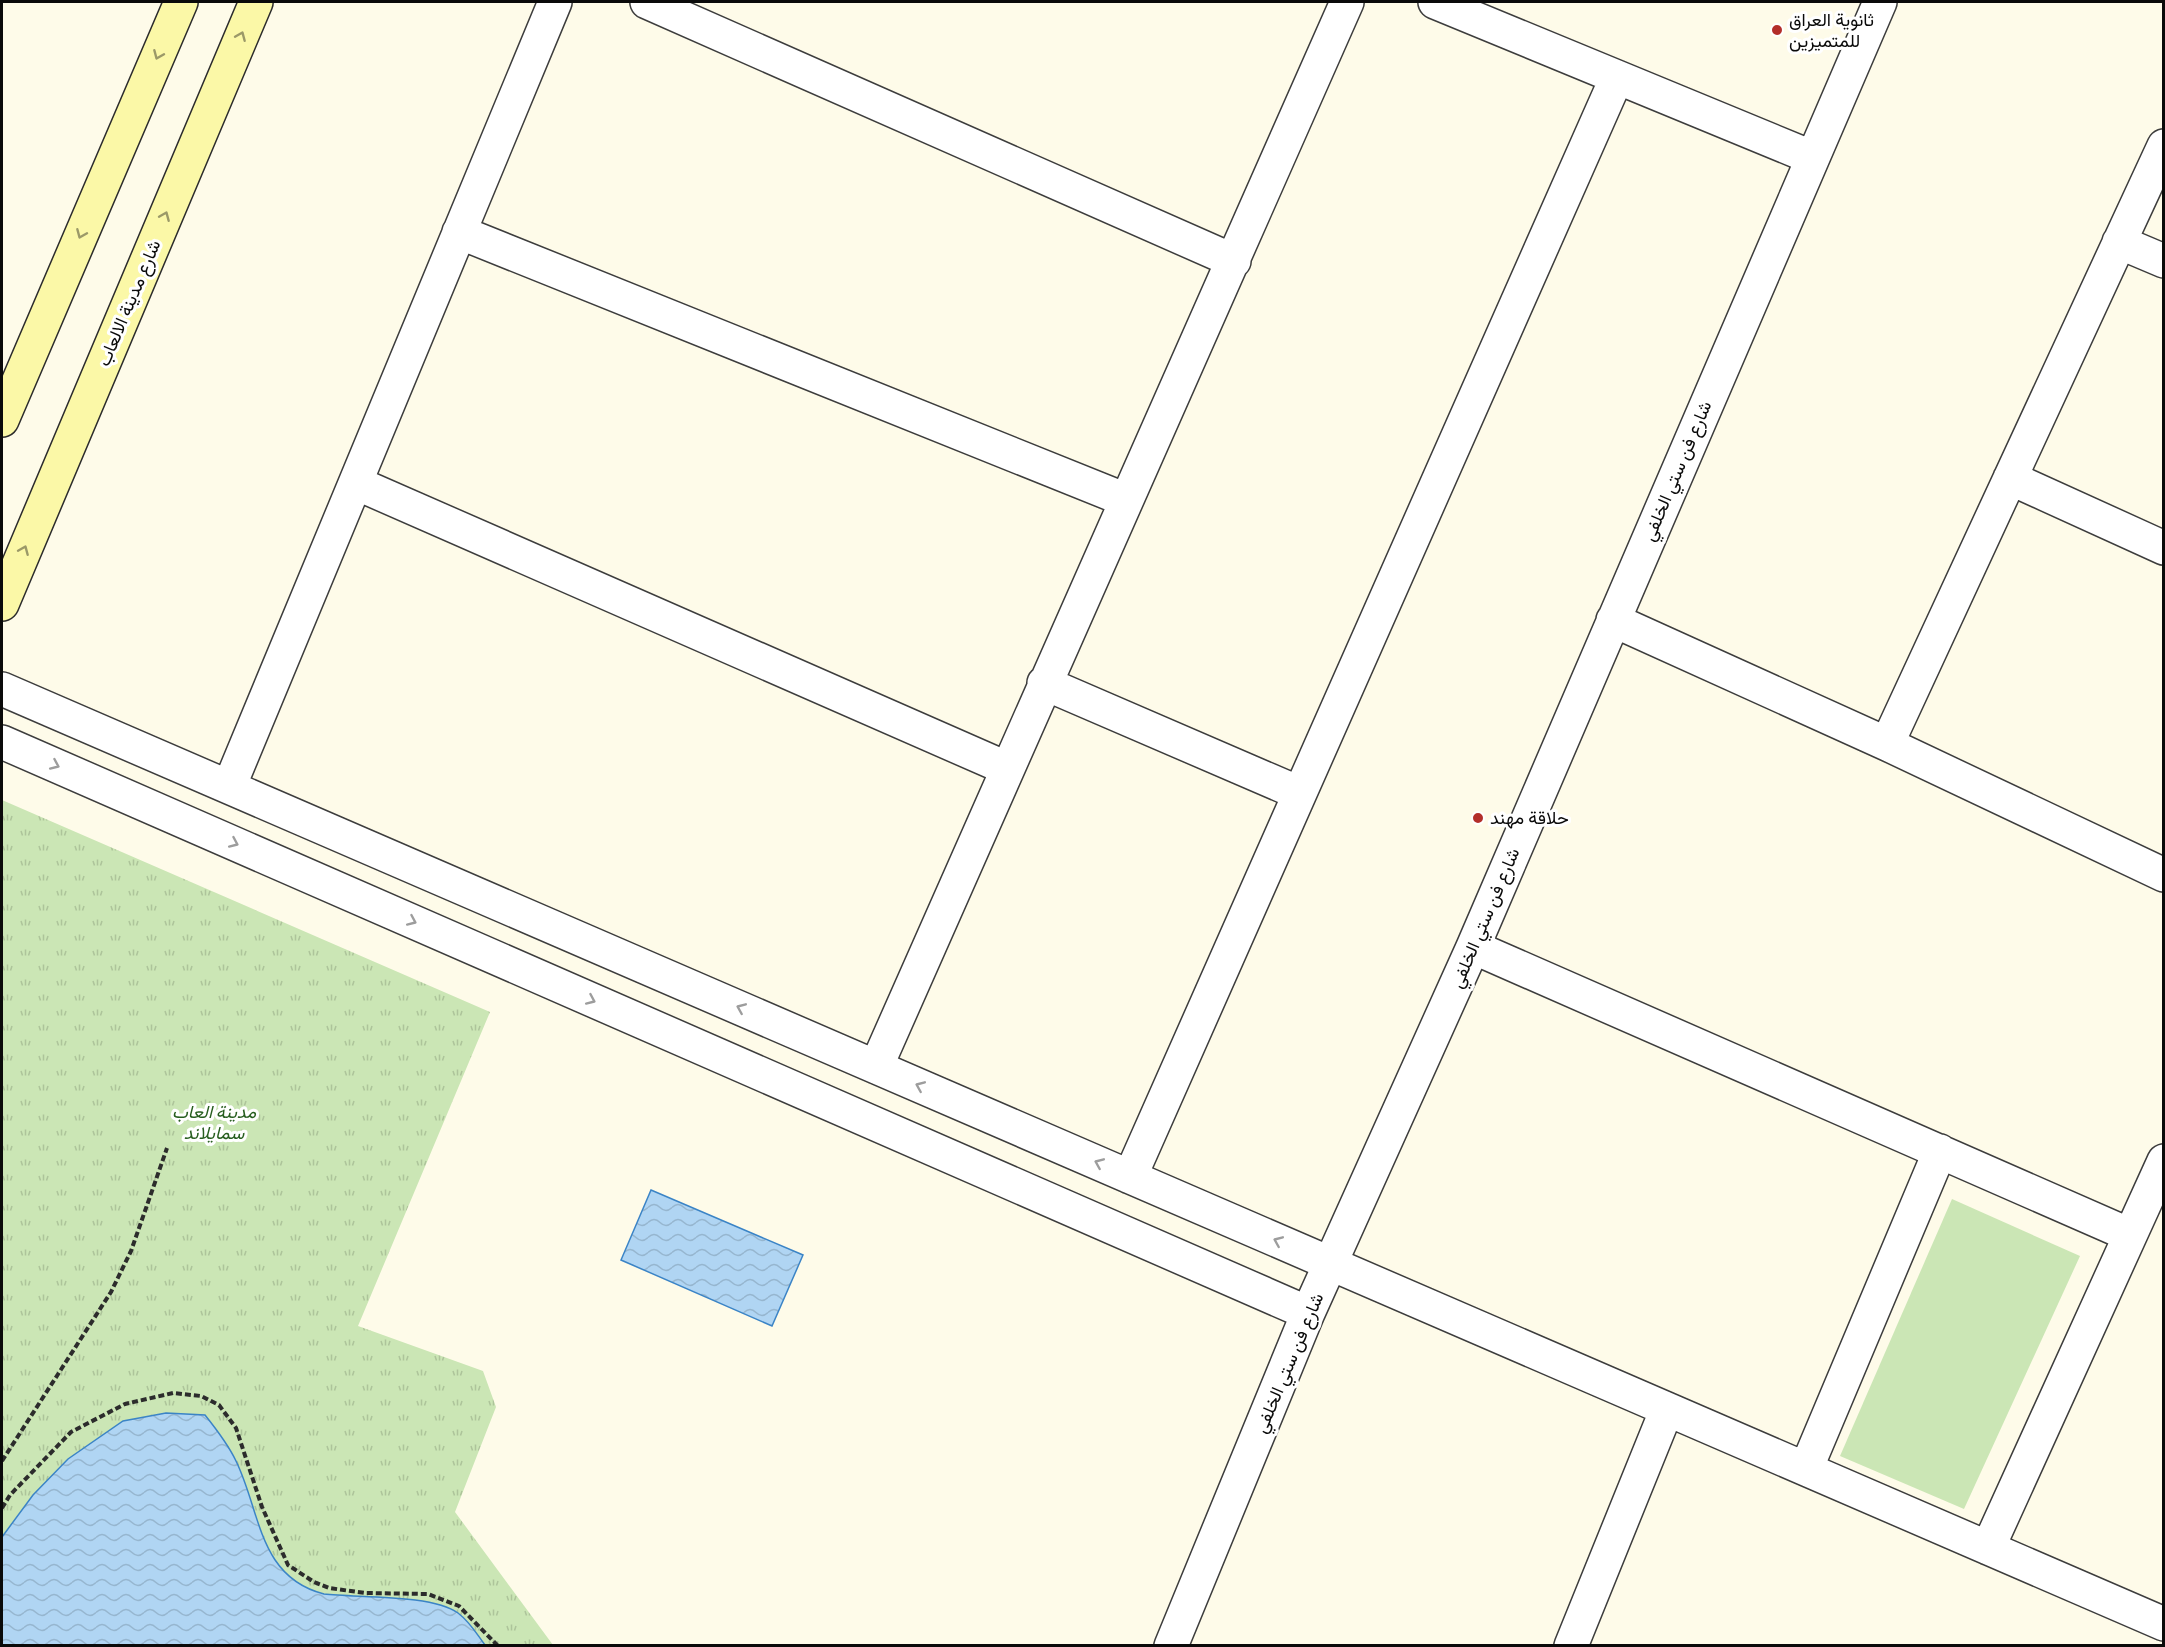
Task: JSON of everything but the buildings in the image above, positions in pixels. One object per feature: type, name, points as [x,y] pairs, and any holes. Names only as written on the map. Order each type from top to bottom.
[{"type":"main road","points":[[2,420],[181,2]]},
{"type":"main road","name":"شارع مدينة الالعاب","points":[[2,604],[256,2]]},
{"type":"street","points":[[230,787],[555,2]]},
{"type":"street","points":[[647,2],[1234,261]]},
{"type":"street","points":[[876,1067],[1006,768],[1234,261],[1347,2]]},
{"type":"street","points":[[1435,2],[1811,157]]},
{"type":"street","name":"شارع فن ستي الخلفي","points":[[1172,1646],[1308,1313],[1473,948],[1811,157],[1880,2]]},
{"type":"street","points":[[1130,1177],[1617,76]]},
{"type":"street","points":[[1887,744],[2163,147]]},
{"type":"street","points":[[459,232],[1126,500]]},
{"type":"street","points":[[2119,242],[2163,261]]},
{"type":"street","points":[[2010,478],[2163,548]]},
{"type":"street","points":[[356,483],[1006,768]]},
{"type":"street","points":[[1613,620],[1887,744],[2163,875]]},
{"type":"street","points":[[1044,683],[1299,793]]},
{"type":"street","points":[[2,689],[2163,1624]]},
{"type":"street","points":[[2,742],[1308,1313]]},
{"type":"street","points":[[1473,948],[2130,1234]]},
{"type":"street","points":[[1806,1469],[1940,1151]]},
{"type":"street","points":[[1988,1548],[2163,1161]]},
{"type":"street","points":[[1571,1646],[1667,1409]]},
{"type":"path","points":[[2,1461],[111,1292],[131,1251],[167,1148]]},
{"type":"path","points":[[2,1508],[10,1495],[71,1432],[125,1404],[173,1393],[201,1396],[219,1404],[236,1428],[262,1507],[288,1565],[314,1582],[329,1588],[365,1593],[428,1594],[459,1606],[498,1646]]},
{"type":"green space","name":"مدينة العاب سمايلاند","points":[[2,800],[490,1012],[358,1326],[483,1371],[496,1407],[455,1512],[553,1645],[2,1645]]},
{"type":"green space","points":[[1952,1199],[2080,1256],[1964,1509],[1840,1456]]},
{"type":"water","points":[[651,1190],[803,1255],[772,1326],[621,1260]]},
{"type":"water","points":[[166,1413],[205,1415],[236,1461],[257,1521],[274,1558],[286,1573],[302,1585],[324,1594],[413,1600],[446,1607],[466,1620],[485,1645],[2,1645],[2,1537],[33,1495],[68,1459],[123,1421]]},
{"type":"place","name":"ثانوية العراق للمتميزين","points":[[1777,30]]},
{"type":"place","name":"حلاقة مهند","points":[[1478,818]]}]
